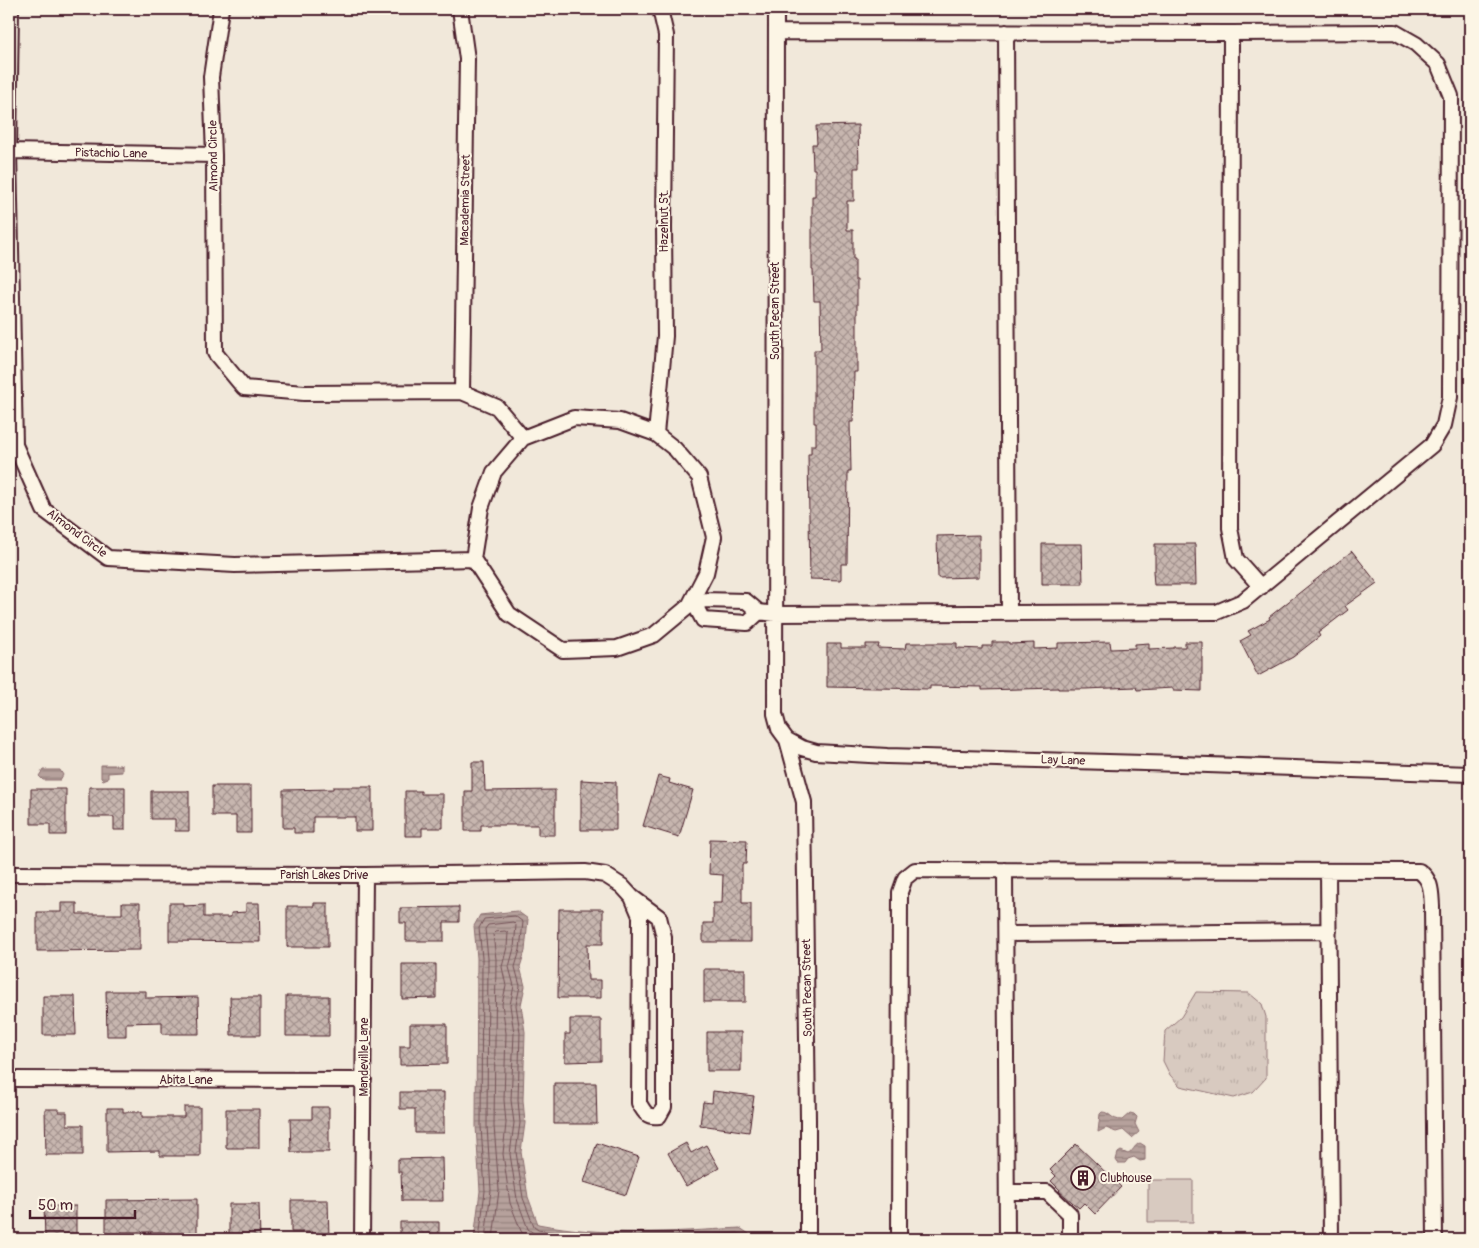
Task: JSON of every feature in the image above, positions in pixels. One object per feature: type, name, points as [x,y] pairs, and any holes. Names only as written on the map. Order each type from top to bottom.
[{"type":"street","name":"Almond Circle","points":[[11,9],[9,151],[15,444],[44,510],[108,558],[234,565],[473,559]]},
{"type":"street","name":"Almond Circle","points":[[221,9],[211,77],[214,155],[215,353],[244,388],[304,393],[462,392],[496,407],[523,438]]},
{"type":"street","name":"Macademia Street","points":[[460,9],[467,59],[462,392]]},
{"type":"street","name":"Hazelnut St.","points":[[656,434],[665,336],[666,35],[660,9]]},
{"type":"street","name":"South Pecan Street","points":[[774,614],[776,9]]},
{"type":"street","points":[[693,606],[706,574],[714,537],[699,477],[675,449],[656,434],[620,421],[574,418],[523,438],[494,472],[481,508],[473,559],[509,614],[563,650],[617,648],[654,635],[702,600],[746,601],[759,612],[774,614],[1217,612],[1243,602],[1432,444],[1444,425],[1450,398],[1451,96],[1438,64],[1416,44],[1395,32],[776,32]]},
{"type":"street","points":[[1006,32],[1009,613]]},
{"type":"street","points":[[1231,33],[1230,528],[1236,559],[1261,587]]},
{"type":"street","name":"Pistachio Lane","points":[[9,151],[214,155]]},
{"type":"street","points":[[693,606],[703,620],[747,623],[759,612]]},
{"type":"street","points":[[774,614],[775,714],[779,729],[787,740]]},
{"type":"street","name":"South Pecan Street","points":[[787,740],[804,802],[808,1239]]},
{"type":"street","name":"Lay Lane","points":[[787,740],[802,748],[816,752],[887,756],[1470,774]]},
{"type":"street","points":[[899,1239],[900,892],[905,878],[915,870],[1419,872],[1426,876],[1430,885],[1432,916],[1435,1239]]},
{"type":"street","points":[[1005,870],[1007,1239]]},
{"type":"street","points":[[1328,871],[1330,1239]]},
{"type":"street","name":"Parish Lakes Drive","points":[[9,874],[365,875],[585,872],[605,876],[622,886],[632,897],[659,917],[664,936],[664,1106],[659,1116],[652,1117],[645,1113],[639,1103],[640,916],[632,897]]},
{"type":"street","name":"Mandeville Lane","points":[[362,1239],[365,875]]},
{"type":"street","points":[[1006,934],[1329,931]]},
{"type":"street","name":"Abita Lane","points":[[9,1079],[364,1080]]},
{"type":"street","points":[[1007,1192],[1047,1192],[1070,1214],[1070,1239]]},
{"type":"green space","points":[[1196,992],[1249,993],[1262,1004],[1266,1017],[1266,1078],[1253,1092],[1234,1098],[1180,1086],[1170,1075],[1163,1061],[1165,1031],[1181,1017]]},
{"type":"green space","points":[[1148,1180],[1193,1180],[1193,1222],[1148,1222]]},
{"type":"water","points":[[101,765],[122,765],[122,772],[108,773],[108,778],[103,780],[101,778]]},
{"type":"water","points":[[43,770],[60,770],[63,775],[60,780],[43,780],[39,776]]},
{"type":"water","points":[[517,911],[528,919],[525,951],[520,967],[525,986],[521,1005],[525,1032],[523,1100],[525,1123],[521,1152],[528,1197],[538,1224],[588,1231],[613,1232],[664,1232],[740,1228],[749,1234],[749,1239],[474,1239],[480,1191],[476,1126],[477,958],[474,926],[480,915]]},
{"type":"water","points":[[1102,1112],[1115,1119],[1122,1120],[1130,1113],[1134,1114],[1137,1117],[1135,1124],[1139,1132],[1132,1138],[1123,1130],[1116,1132],[1106,1128],[1098,1132],[1100,1114]]},
{"type":"water","points":[[1140,1143],[1145,1146],[1145,1160],[1140,1161],[1134,1157],[1128,1159],[1125,1163],[1118,1163],[1116,1160],[1118,1153],[1121,1151],[1128,1154]]},
{"type":"building","points":[[858,125],[859,168],[854,168],[854,201],[847,201],[847,230],[853,230],[853,259],[855,259],[855,280],[857,280],[857,372],[854,372],[853,422],[850,422],[851,471],[848,471],[847,564],[841,564],[841,580],[810,579],[808,454],[811,454],[811,445],[816,445],[816,423],[814,423],[814,350],[821,350],[820,301],[814,301],[812,270],[812,196],[815,196],[815,169],[813,169],[812,144],[817,144],[816,126]]},
{"type":"building","points":[[979,535],[979,577],[938,578],[937,536]]},
{"type":"building","points":[[1042,544],[1082,544],[1083,584],[1042,584]]},
{"type":"building","points":[[1155,544],[1195,544],[1196,585],[1154,585]]},
{"type":"building","points":[[1352,551],[1377,583],[1345,606],[1348,610],[1318,633],[1320,636],[1293,657],[1258,676],[1240,641],[1251,635],[1248,631],[1270,619],[1269,617]]},
{"type":"building","points":[[992,642],[1009,642],[1009,644],[1034,643],[1034,649],[1058,648],[1058,643],[1110,642],[1111,649],[1135,648],[1135,644],[1149,643],[1149,649],[1185,647],[1185,642],[1202,642],[1202,691],[1173,690],[1173,688],[1137,690],[1136,687],[982,690],[982,687],[930,686],[930,689],[827,687],[827,644],[841,644],[841,648],[866,648],[866,644],[879,644],[878,648],[905,649],[906,643],[957,643],[957,648],[982,649],[982,646],[992,646]]},
{"type":"building","points":[[472,762],[484,762],[485,791],[555,790],[555,835],[538,835],[538,825],[481,825],[481,831],[465,831],[465,791],[472,791]]},
{"type":"building","points":[[658,776],[670,779],[669,783],[693,790],[679,837],[643,826]]},
{"type":"building","points":[[581,780],[616,782],[616,830],[581,830]]},
{"type":"building","points":[[212,786],[251,786],[251,833],[236,833],[236,816],[212,816]]},
{"type":"building","points":[[89,787],[125,787],[125,830],[114,830],[114,817],[89,817]]},
{"type":"building","points":[[333,787],[372,787],[372,831],[355,831],[355,817],[313,817],[313,833],[294,833],[294,828],[283,828],[283,790],[333,789]]},
{"type":"building","points":[[31,789],[66,789],[66,835],[50,835],[50,824],[31,824]]},
{"type":"building","points":[[151,791],[189,791],[189,831],[175,831],[175,819],[151,819]]},
{"type":"building","points":[[405,791],[421,791],[421,794],[443,794],[443,828],[422,828],[422,836],[405,836]]},
{"type":"building","points":[[710,839],[747,840],[746,864],[742,864],[742,903],[751,903],[751,942],[703,942],[703,923],[713,923],[713,903],[722,903],[723,875],[709,874]]},
{"type":"building","points":[[61,903],[77,903],[77,914],[122,914],[122,903],[140,903],[140,950],[37,951],[37,912],[61,912]]},
{"type":"building","points":[[169,903],[183,903],[183,906],[204,905],[204,917],[231,917],[231,913],[246,912],[246,903],[259,903],[260,942],[169,941]]},
{"type":"building","points":[[314,903],[328,903],[328,947],[287,947],[287,906],[314,906]]},
{"type":"building","points":[[459,907],[459,922],[444,922],[444,941],[406,941],[406,923],[400,923],[400,908]]},
{"type":"building","points":[[559,909],[603,909],[603,944],[587,944],[588,980],[601,980],[601,998],[558,998]]},
{"type":"building","points":[[402,964],[436,964],[436,998],[402,999]]},
{"type":"building","points":[[704,969],[745,969],[745,1002],[704,1002]]},
{"type":"building","points":[[106,991],[146,991],[146,998],[198,997],[199,1034],[162,1034],[162,1022],[126,1023],[126,1036],[107,1036]]},
{"type":"building","points":[[43,996],[75,996],[76,1035],[43,1035]]},
{"type":"building","points":[[286,996],[329,996],[329,1036],[286,1036]]},
{"type":"building","points":[[230,997],[260,997],[260,1035],[231,1035]]},
{"type":"building","points":[[570,1019],[601,1019],[601,1061],[565,1062],[565,1034],[570,1034]]},
{"type":"building","points":[[410,1024],[447,1024],[447,1064],[400,1065],[400,1046],[410,1046]]},
{"type":"building","points":[[707,1032],[741,1032],[741,1071],[707,1071]]},
{"type":"building","points":[[554,1083],[596,1083],[597,1124],[554,1124]]},
{"type":"building","points":[[713,1091],[754,1096],[749,1132],[700,1125],[703,1102],[712,1103]]},
{"type":"building","points":[[400,1092],[444,1092],[444,1133],[415,1133],[415,1109],[400,1109]]},
{"type":"building","points":[[184,1107],[200,1107],[200,1156],[160,1156],[160,1151],[107,1152],[107,1108],[123,1108],[123,1112],[142,1112],[142,1117],[184,1117]]},
{"type":"building","points":[[312,1107],[329,1107],[329,1152],[291,1152],[290,1119],[312,1119]]},
{"type":"building","points":[[45,1109],[59,1109],[59,1112],[67,1112],[67,1125],[83,1125],[83,1155],[46,1155]]},
{"type":"building","points":[[226,1109],[259,1109],[259,1148],[226,1148]]},
{"type":"building","points":[[597,1143],[639,1157],[626,1195],[584,1182]]},
{"type":"building","points":[[686,1143],[691,1153],[706,1145],[719,1168],[686,1186],[668,1153]]},
{"type":"building","name":"Clubhouse","points":[[1076,1144],[1121,1187],[1095,1214],[1084,1203],[1079,1208],[1059,1191],[1051,1181],[1056,1176],[1050,1170]]},
{"type":"building","points":[[442,1158],[443,1201],[402,1201],[401,1172],[398,1172],[398,1159]]},
{"type":"building","points":[[197,1199],[197,1239],[165,1239],[165,1232],[121,1232],[121,1239],[106,1239],[106,1200]]},
{"type":"building","points":[[291,1200],[328,1200],[329,1239],[312,1239],[312,1232],[291,1232]]},
{"type":"building","points":[[229,1204],[259,1204],[260,1239],[229,1239]]},
{"type":"building","points":[[44,1206],[76,1206],[76,1239],[45,1239]]},
{"type":"building","points":[[400,1222],[439,1222],[439,1239],[400,1239]]},
{"type":"place","name":"Clubhouse","points":[[1083,1178]]}]
